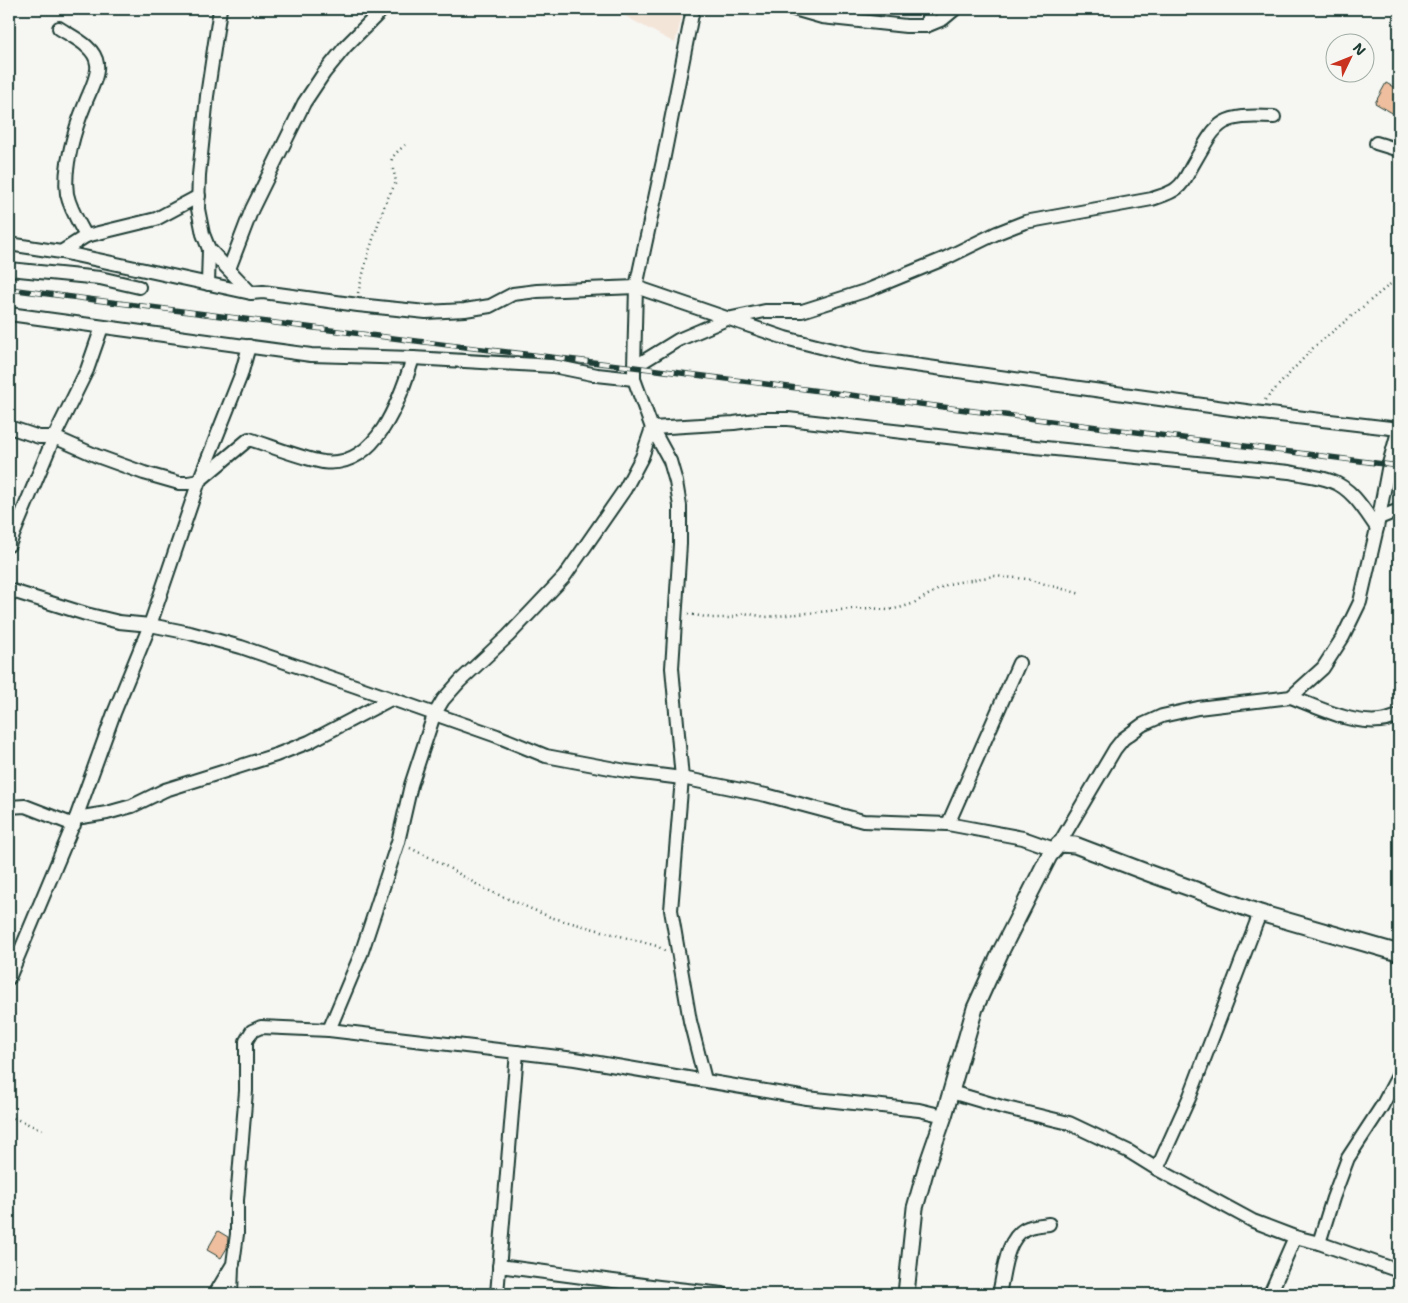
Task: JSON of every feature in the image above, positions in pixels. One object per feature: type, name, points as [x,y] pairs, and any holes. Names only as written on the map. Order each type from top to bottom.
[{"type":"street","points":[[220,9],[207,96],[198,209],[203,234],[209,249],[251,292]]},
{"type":"street","points":[[228,270],[252,209],[304,103],[324,73],[352,39],[383,9]]},
{"type":"street","points":[[692,9],[664,161],[636,287],[634,373],[652,428],[670,461],[680,506],[680,544],[672,668],[682,778],[672,910],[690,1021],[705,1080]]},
{"type":"street","points":[[794,9],[822,17],[881,24],[926,26],[943,19],[955,9]]},
{"type":"street","points":[[926,26],[930,9]]},
{"type":"street","points":[[59,28],[85,45],[94,55],[98,64],[76,132],[68,168],[67,194],[74,215],[86,236]]},
{"type":"street","points":[[9,314],[311,356],[413,358],[554,366],[597,375],[634,373],[678,340],[728,319],[765,311],[802,311],[868,290],[946,258],[997,233],[1025,222],[1152,199],[1171,192],[1183,182],[1212,132],[1220,124],[1226,120],[1245,116],[1274,117]]},
{"type":"street","points":[[1376,143],[1399,150]]},
{"type":"street","points":[[61,252],[86,236],[156,219],[199,196]]},
{"type":"street","points":[[9,244],[61,252],[251,292],[426,312],[465,310],[490,306],[513,294],[537,291],[636,287],[785,338],[864,358],[1254,412],[1399,428],[1389,464],[1360,602],[1343,638],[1323,668],[1291,697]]},
{"type":"street","points":[[208,284],[209,249]]},
{"type":"street","points":[[9,269],[100,278],[139,287]]},
{"type":"street","points":[[9,546],[54,436],[87,370],[102,327]]},
{"type":"street","points":[[9,978],[75,821],[114,713],[150,625],[199,481],[241,375],[249,346]]},
{"type":"street","points":[[9,428],[39,436],[54,436],[97,456],[162,479],[179,483],[199,481],[249,439],[323,462],[344,461],[368,448],[379,435],[404,388],[413,358]]},
{"type":"street","points":[[652,428],[734,423],[763,419],[788,419],[1035,447],[1289,472],[1331,481],[1343,487],[1354,496],[1378,523]]},
{"type":"street","points":[[329,1030],[361,954],[398,842],[411,785],[434,715],[443,700],[460,681],[508,636],[564,577],[625,489],[642,457],[652,428]]},
{"type":"street","points":[[1378,523],[1399,510]]},
{"type":"street","points":[[9,590],[86,614],[119,622],[150,625],[190,633],[241,647],[497,736],[546,756],[626,771],[682,778],[766,796],[863,821],[948,824],[1056,846],[1075,845],[1260,913],[1399,953]]},
{"type":"street","points":[[948,824],[1020,663]]},
{"type":"street","points":[[906,1294],[915,1208],[975,1008],[1056,846],[1123,739],[1142,724],[1162,716],[1198,708],[1291,697],[1334,715],[1376,723],[1390,720],[1399,715]]},
{"type":"street","points":[[9,807],[25,806],[75,821],[132,806],[165,790],[276,755],[309,742],[391,699]]},
{"type":"street","points":[[1157,1169],[1190,1096],[1260,913]]},
{"type":"street","points":[[231,1294],[237,1234],[237,1200],[246,1091],[246,1041],[252,1031],[261,1027],[329,1030],[575,1058],[807,1098],[919,1110],[944,1116]]},
{"type":"street","points":[[496,1294],[517,1052]]},
{"type":"street","points":[[1319,1242],[1348,1158],[1382,1106],[1399,1074]]},
{"type":"street","points":[[951,1092],[1068,1123],[1128,1151],[1157,1169],[1253,1221],[1295,1237],[1319,1242],[1399,1271]]},
{"type":"street","points":[[999,1294],[1014,1239],[1027,1228],[1049,1224]]},
{"type":"street","points":[[1270,1294],[1295,1237]]},
{"type":"street","points":[[214,1294],[233,1264]]},
{"type":"street","points":[[499,1266],[659,1288],[723,1294]]},
{"type":"path","points":[[358,305],[358,291],[369,251],[385,204],[396,182],[390,162],[405,145]]},
{"type":"path","points":[[1254,412],[1314,347],[1399,277]]},
{"type":"path","points":[[676,613],[712,618],[730,618],[744,613],[766,617],[851,609],[872,608],[887,610],[912,604],[948,584],[994,576],[1027,579],[1081,594]]},
{"type":"path","points":[[398,842],[437,860],[483,888],[550,917],[656,946],[679,959]]},
{"type":"path","points":[[9,1116],[45,1131]]},
{"type":"shaded area","points":[[612,9],[684,9],[675,43]]},
{"type":"building","points":[[1386,83],[1399,90],[1399,105],[1394,114],[1375,103]]},
{"type":"building","points":[[218,1231],[228,1237],[227,1248],[221,1258],[207,1250]]},
{"type":"railway","points":[[9,289],[634,367],[1399,466]]}]
